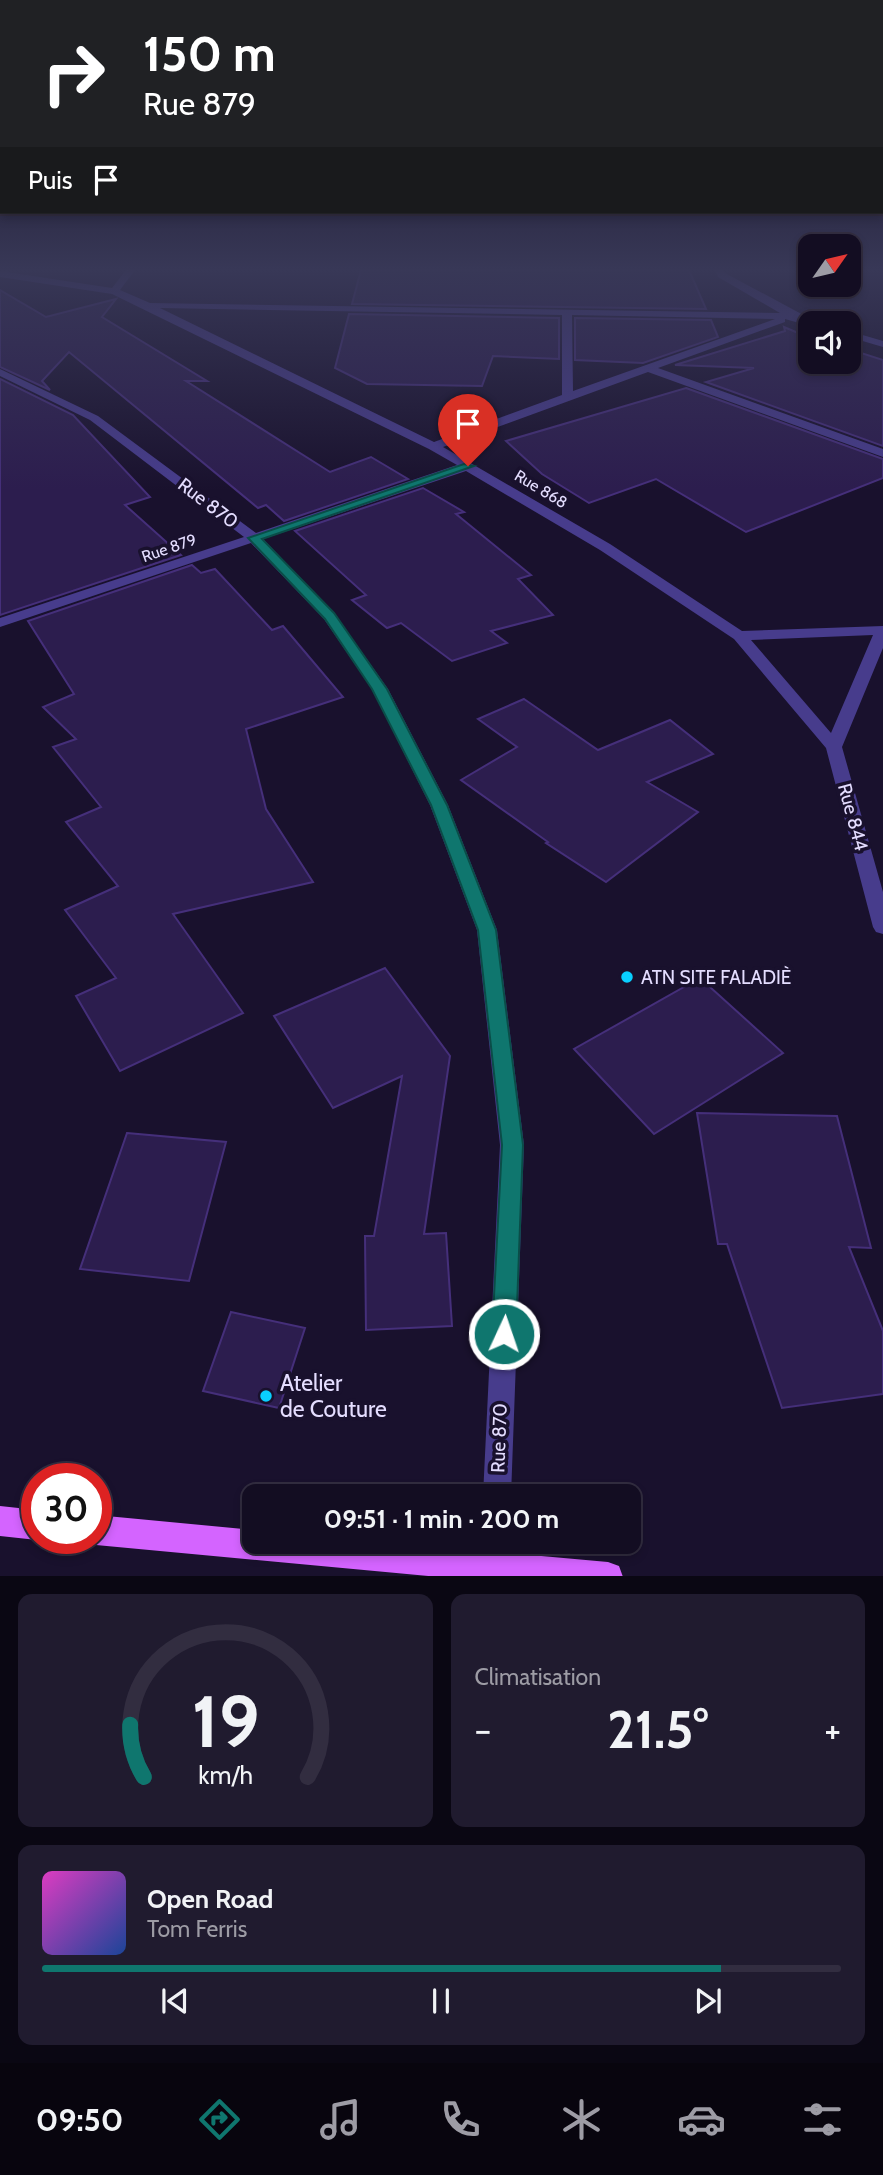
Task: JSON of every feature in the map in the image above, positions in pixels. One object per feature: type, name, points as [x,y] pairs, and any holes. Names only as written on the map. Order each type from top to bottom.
[{"type":"main road","points":[[0,1521],[21,1523]]},
{"type":"main road","points":[[112,1531],[494,1555],[603,1576]]},
{"type":"street","name":"Rue 868","points":[[224,344],[433,446],[605,547],[738,636],[834,747]]},
{"type":"street","points":[[567,344],[568,397]]},
{"type":"street","points":[[433,446],[715,344]]},
{"type":"street","points":[[648,368],[883,453]]},
{"type":"street","name":"Rue 870","points":[[0,372],[94,418],[254,538],[329,616],[380,689],[439,805],[487,930],[512,1145],[498,1484]]},
{"type":"street","name":"Rue 879","points":[[0,623],[468,466]]},
{"type":"street","points":[[738,636],[883,630],[834,747]]},
{"type":"street","name":"Rue 844","points":[[834,747],[883,927]]},
{"type":"building","points":[[0,344],[146,344],[207,381],[186,381],[330,472],[371,457],[408,479],[284,521],[266,505],[258,508],[69,352],[42,381],[50,390],[0,367]]},
{"type":"building","points":[[341,344],[559,344],[559,359],[493,356],[482,386],[367,384],[335,368]]},
{"type":"building","points":[[575,344],[699,344],[643,363],[575,360]]},
{"type":"building","points":[[744,344],[798,344],[798,374],[861,374],[861,353],[883,360],[883,446],[706,382],[754,368],[675,365]]},
{"type":"building","points":[[0,379],[73,415],[150,497],[125,505],[181,555],[0,615]]},
{"type":"building","points":[[686,388],[883,459],[883,478],[746,532],[656,479],[589,503],[542,474],[506,441]]},
{"type":"building","points":[[423,488],[464,512],[456,514],[531,575],[518,579],[553,615],[491,631],[507,643],[452,661],[401,623],[387,628],[352,600],[366,595],[295,531]]},
{"type":"building","points":[[192,565],[201,573],[215,569],[272,630],[283,626],[343,697],[246,729],[266,809],[313,882],[173,914],[243,1013],[120,1071],[76,996],[116,978],[65,910],[118,886],[66,822],[101,807],[53,747],[76,739],[43,707],[74,694],[28,621]]},
{"type":"building","points":[[524,699],[598,750],[670,720],[713,754],[647,782],[698,812],[606,882],[546,843],[548,842],[461,780],[517,747],[478,719]]},
{"type":"building","points":[[385,968],[450,1056],[424,1234],[446,1233],[452,1326],[366,1330],[365,1236],[374,1236],[402,1076],[333,1108],[274,1016]]},
{"type":"building","points":[[700,978],[783,1053],[654,1134],[574,1049]]},
{"type":"building","points":[[697,1113],[837,1116],[871,1248],[849,1247],[883,1331],[883,1394],[782,1408],[727,1244],[718,1244]]},
{"type":"building","points":[[127,1133],[226,1142],[189,1281],[80,1269]]},
{"type":"building","points":[[231,1312],[305,1328],[279,1408],[203,1391]]},
{"type":"place","name":"ATN SITE FALADIÈ","points":[[627,977]]},
{"type":"place","name":"Atelier de Couture","points":[[266,1396]]},
{"type":"route","points":[[468,466],[254,538],[329,616],[380,689],[439,805],[487,930],[512,1145],[504,1334]]}]
